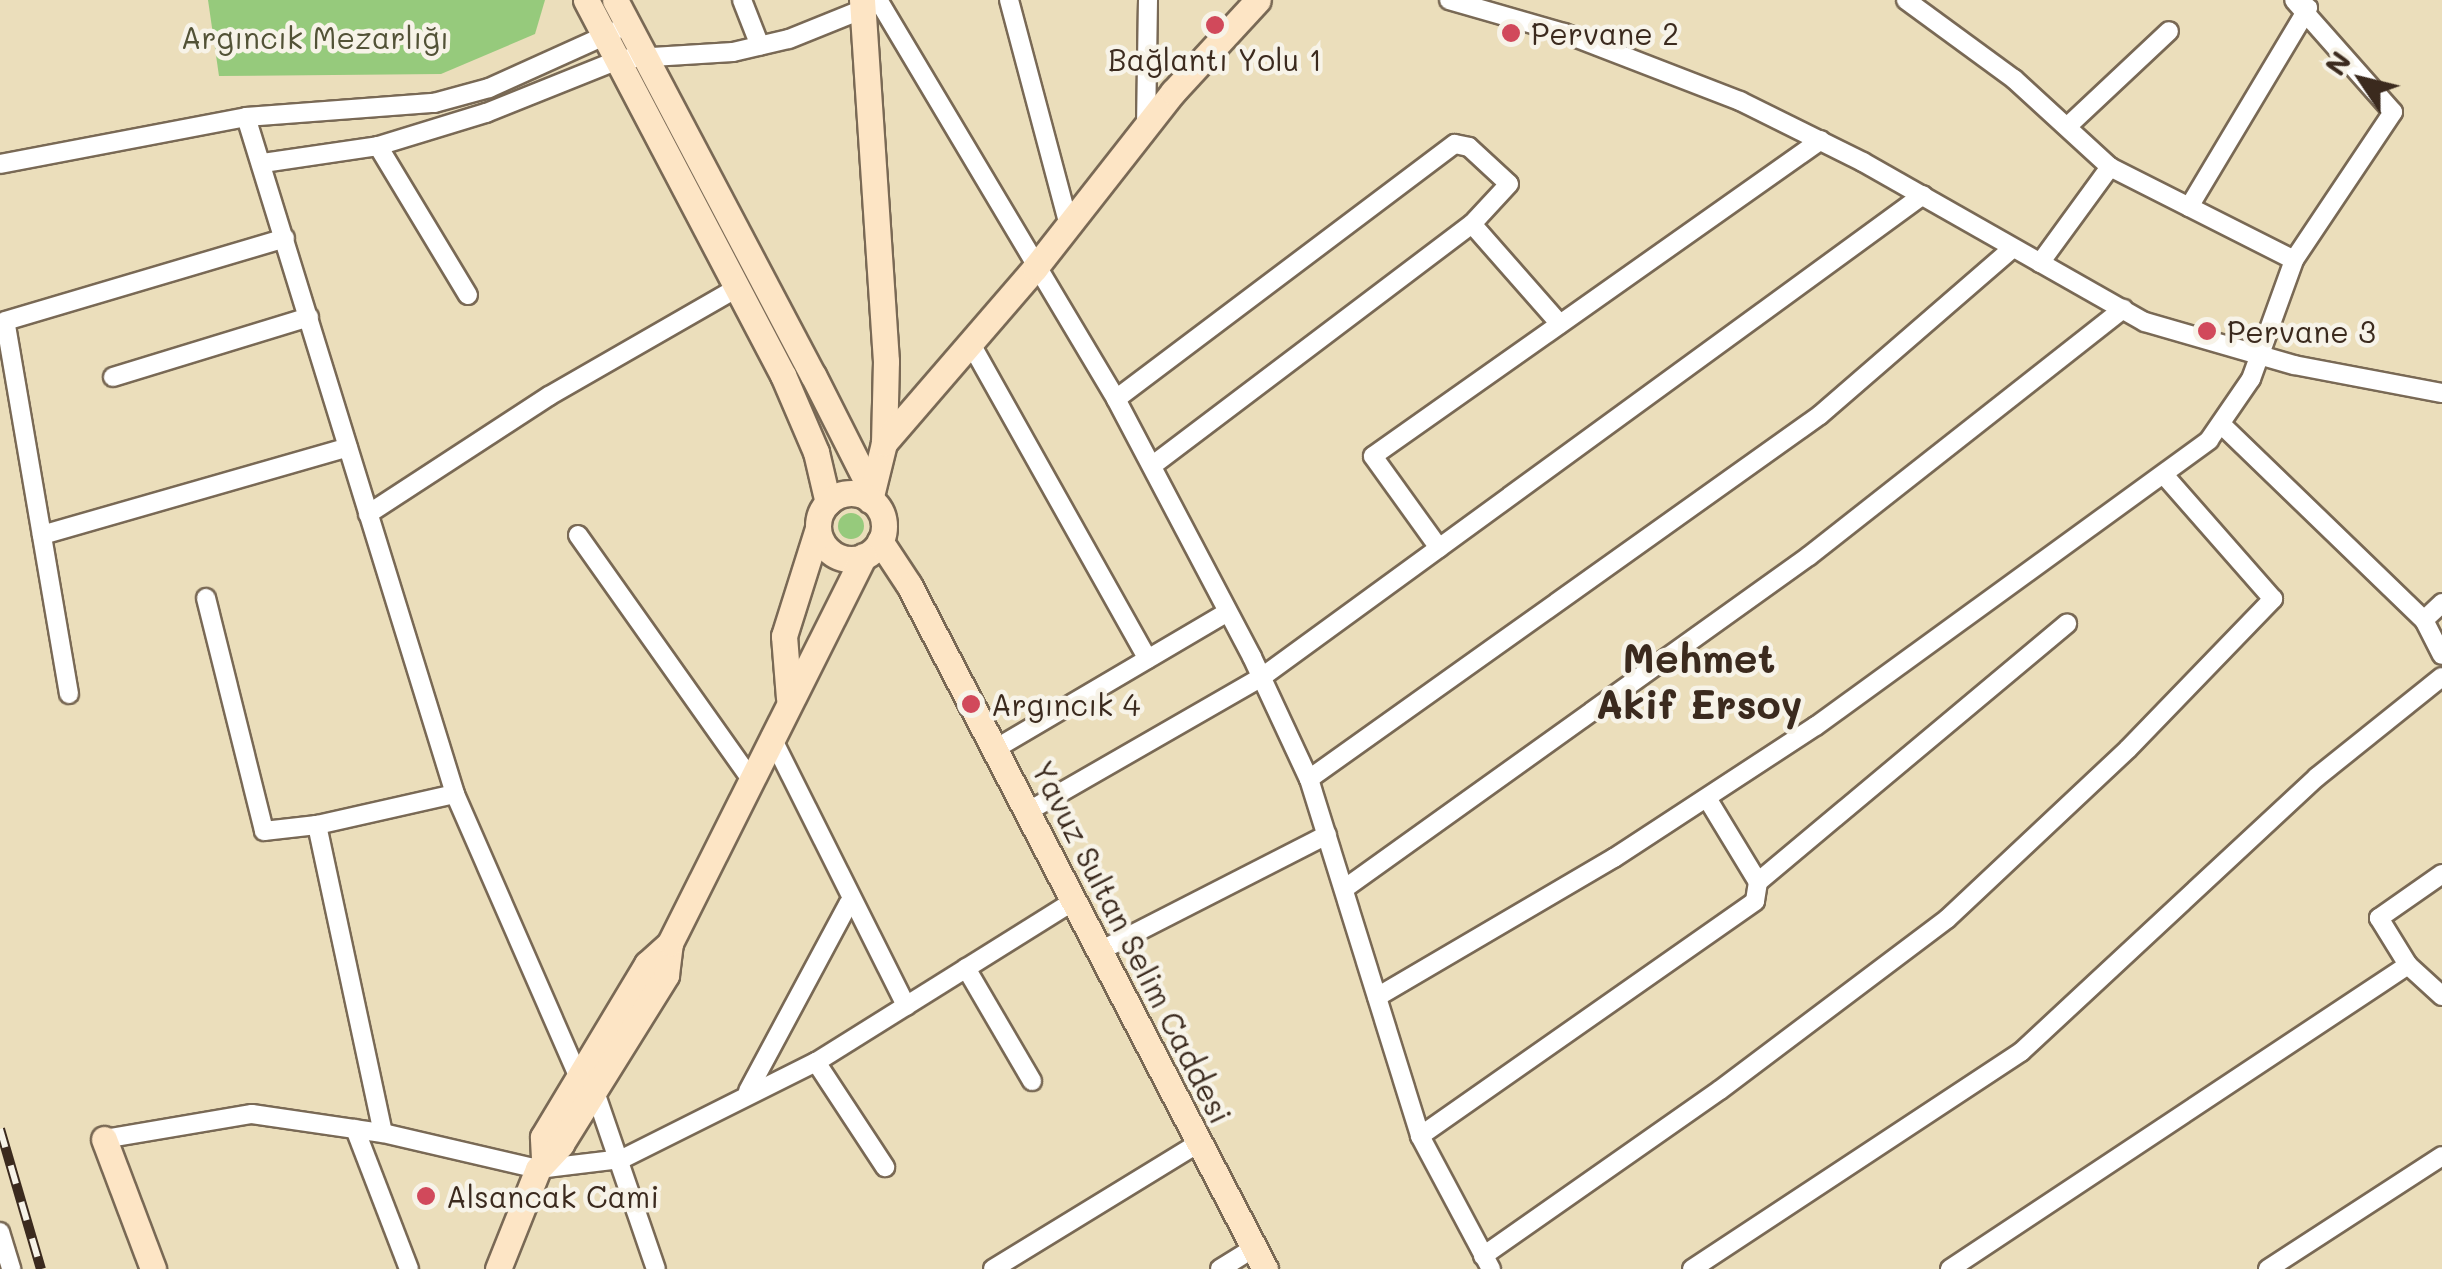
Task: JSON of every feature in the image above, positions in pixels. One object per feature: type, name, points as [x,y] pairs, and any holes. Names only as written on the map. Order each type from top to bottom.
[{"type":"street","points":[[498,1269],[541,1164],[587,1085],[666,975],[670,943],[771,736],[872,548],[882,518],[868,498],[857,462],[618,30],[586,0]]},
{"type":"street","points":[[615,0],[618,30]]},
{"type":"street","points":[[742,0],[760,46]]},
{"type":"street","points":[[1009,0],[1069,226]]},
{"type":"street","points":[[1146,127],[1148,0]]},
{"type":"street","points":[[884,444],[1035,268],[1146,127],[1258,0]]},
{"type":"street","points":[[1449,0],[1648,64],[1821,140],[2122,310],[2261,356],[2442,393]]},
{"type":"street","points":[[1906,0],[2069,124],[2110,167],[2294,260]]},
{"type":"street","points":[[263,163],[378,146],[633,59],[760,46],[874,3]]},
{"type":"street","points":[[874,3],[1116,399],[1262,676],[1310,779],[1420,1136],[1487,1262],[1948,918],[2128,749],[2273,599],[2166,478]]},
{"type":"street","points":[[868,498],[884,444],[886,360],[874,3]]},
{"type":"street","points":[[1377,997],[1707,798],[1816,726],[2116,503],[2166,478],[2222,425],[2261,356],[2294,260],[2393,112],[2301,4],[2188,207]]},
{"type":"street","points":[[0,164],[246,118],[434,103],[489,88],[618,30]]},
{"type":"street","points":[[2069,124],[2169,31]]},
{"type":"street","points":[[633,59],[737,288],[805,421],[828,502],[784,636],[789,701]]},
{"type":"street","points":[[246,118],[263,163],[454,794],[622,1159],[656,1269]]},
{"type":"street","points":[[1439,548],[1372,456],[1821,140]]},
{"type":"street","points":[[1116,399],[1455,144],[1469,147],[1509,184],[1472,224],[1154,465]]},
{"type":"street","points":[[378,146],[468,296]]},
{"type":"street","points":[[2040,263],[2110,167]]},
{"type":"street","points":[[1028,812],[1262,676],[1923,195]]},
{"type":"street","points":[[1472,224],[1560,324]]},
{"type":"street","points":[[69,694],[3,321],[285,238]]},
{"type":"street","points":[[1310,779],[1820,415],[2013,248]]},
{"type":"street","points":[[368,514],[549,396],[737,288]]},
{"type":"street","points":[[1344,889],[1809,556],[2122,310]]},
{"type":"street","points":[[113,377],[309,317]]},
{"type":"street","points":[[970,344],[1148,659]]},
{"type":"street","points":[[2222,425],[2424,620],[2442,656]]},
{"type":"street","points":[[42,535],[348,448]]},
{"type":"street","points":[[828,502],[849,494],[868,498]]},
{"type":"street","points":[[818,528],[831,553],[872,548]]},
{"type":"street","points":[[578,535],[750,778]]},
{"type":"street","name":"Yavuz Sultan Selim Caddesi","points":[[872,548],[995,748],[1260,1259]]},
{"type":"street","points":[[206,598],[264,831],[316,825],[454,794]]},
{"type":"street","points":[[2424,620],[2442,603]]},
{"type":"street","points":[[995,748],[1228,612]]},
{"type":"street","points":[[1420,1136],[1754,901],[1758,882],[2067,624]]},
{"type":"street","points":[[1692,1269],[2021,1052],[2293,799],[2442,677]]},
{"type":"street","points":[[771,736],[849,902],[906,1006]]},
{"type":"street","points":[[1707,798],[1758,882]]},
{"type":"street","points":[[316,825],[383,1132]]},
{"type":"street","points":[[1100,951],[1327,834]]},
{"type":"street","points":[[2442,874],[2379,918],[2408,965],[2442,996]]},
{"type":"street","points":[[153,1269],[104,1139],[252,1114],[383,1132],[541,1164],[622,1159],[748,1090],[816,1062],[1074,901]]},
{"type":"street","points":[[748,1090],[849,902]]},
{"type":"street","points":[[1950,1269],[2408,965]]},
{"type":"street","points":[[966,968],[1032,1081]]},
{"type":"street","points":[[816,1062],[885,1167]]},
{"type":"street","points":[[354,1129],[409,1269]]},
{"type":"street","points":[[993,1269],[1200,1143]]},
{"type":"street","points":[[2268,1269],[2442,1156]]},
{"type":"street","points":[[0,1232],[11,1269]]},
{"type":"street","points":[[1220,1269],[1260,1259]]},
{"type":"green space","name":"Argıncık Mezarlığı","points":[[208,0],[545,0],[535,34],[441,74],[219,76]]},
{"type":"green space","points":[[851,513],[860,517],[864,526],[860,535],[851,539],[842,535],[838,526],[842,517]]},
{"type":"railway","points":[[0,1129],[41,1269]]},
{"type":"place","name":"Bağlantı Yolu 1","points":[[1215,25]]},
{"type":"place","name":"Pervane 2","points":[[1511,33]]},
{"type":"place","name":"Pervane 3","points":[[2207,331]]},
{"type":"place","name":"Argıncık 4","points":[[971,704]]},
{"type":"place","name":"Alsancak Cami","points":[[426,1196]]},
{"type":"district","name":"Mehmet Akif Ersoy","points":[[1699,680]]}]
